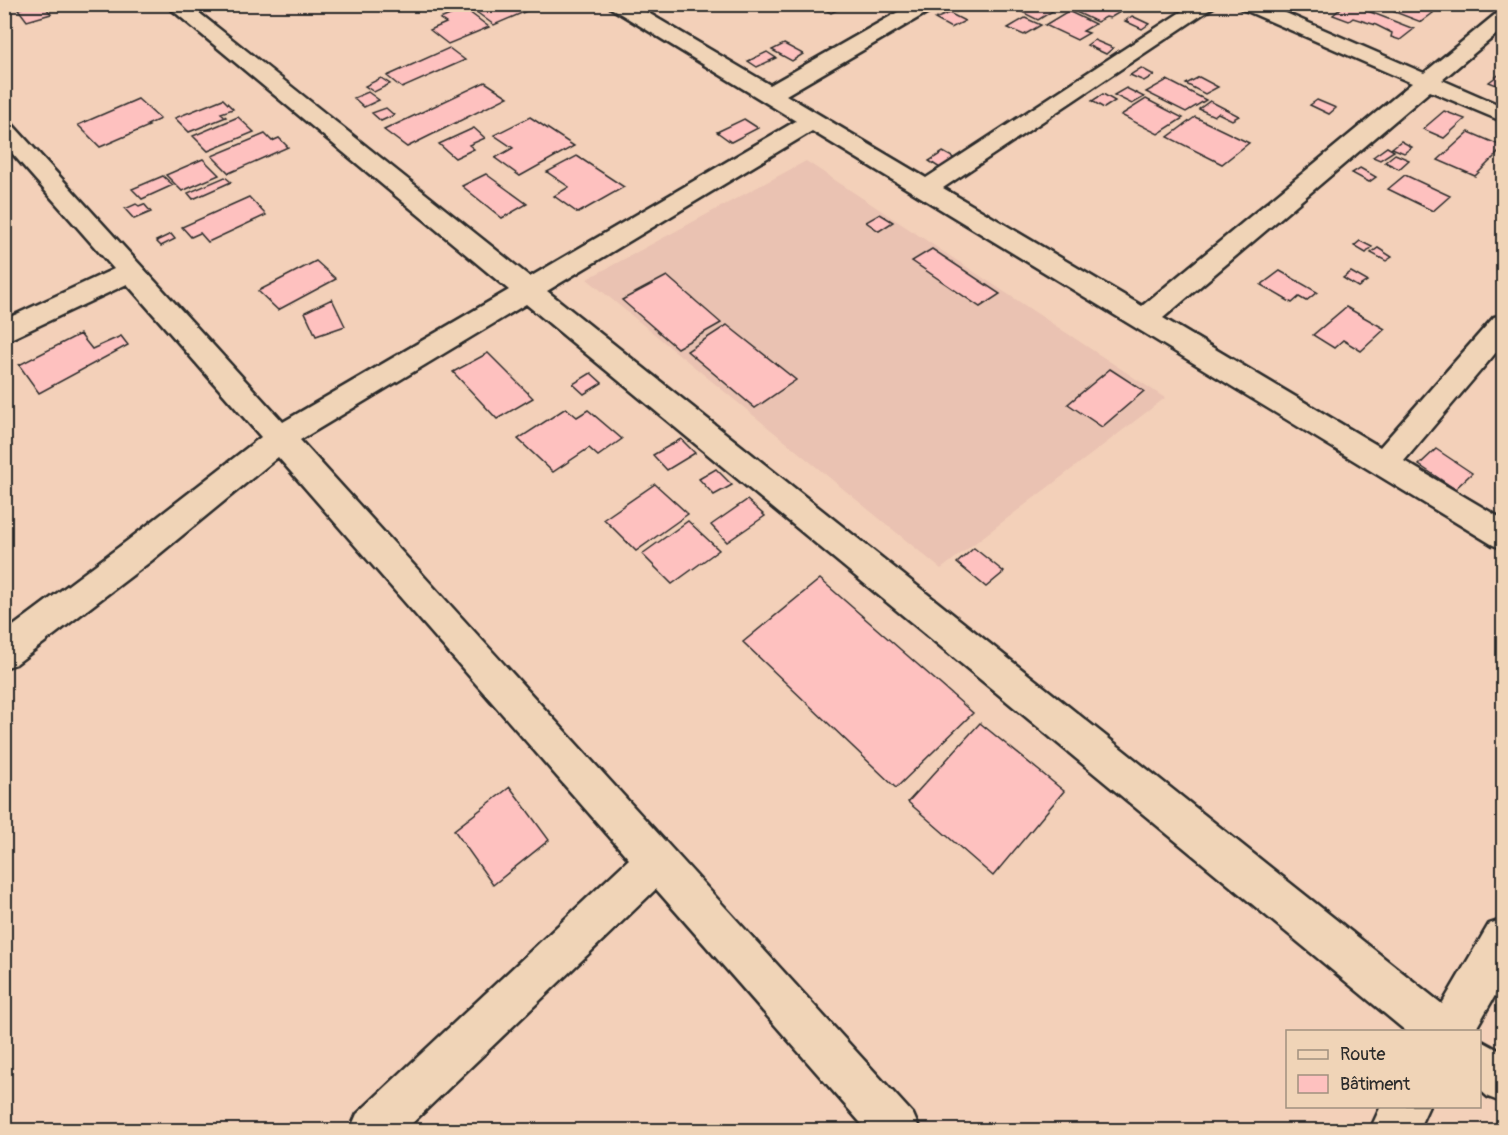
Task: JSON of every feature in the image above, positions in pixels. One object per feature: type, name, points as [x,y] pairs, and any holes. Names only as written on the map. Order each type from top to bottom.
[{"type":"street","points":[[175,4],[1440,1030]]},
{"type":"street","points":[[618,4],[1503,536]]},
{"type":"street","points":[[769,95],[928,4]]},
{"type":"street","points":[[925,189],[1208,4]]},
{"type":"street","points":[[1247,4],[1503,115]]},
{"type":"street","points":[[1143,320],[1503,18]]},
{"type":"street","points":[[4,653],[139,551],[280,438],[813,121]]},
{"type":"street","points":[[4,129],[896,1130]]},
{"type":"street","points":[[4,332],[131,272]]},
{"type":"street","points":[[1383,464],[1503,324]]},
{"type":"street","points":[[373,1131],[656,861]]},
{"type":"street","points":[[1451,1030],[1503,939]]},
{"type":"street","points":[[1481,1064],[1503,1081]]},
{"type":"street","points":[[1393,1131],[1406,1108]]},
{"type":"shaded area","points":[[806,161],[1165,398],[941,569],[587,279]]},
{"type":"building","points":[[33,4],[43,4],[51,14],[27,21],[18,9]]},
{"type":"building","points":[[491,4],[524,4],[531,9],[494,25],[475,11]]},
{"type":"building","points":[[815,4],[849,4],[831,13]]},
{"type":"building","points":[[951,4],[972,5],[956,12],[947,6]]},
{"type":"building","points":[[1020,4],[1064,4],[1038,20],[1022,12],[1028,8]]},
{"type":"building","points":[[1080,4],[1103,4],[1120,12],[1097,22],[1072,10]]},
{"type":"building","points":[[1346,4],[1414,29],[1400,40],[1391,37],[1392,33],[1376,25],[1353,18],[1349,21],[1333,15]]},
{"type":"building","points":[[1374,4],[1411,4],[1433,13],[1421,22]]},
{"type":"building","points":[[465,9],[489,27],[448,44],[430,30],[446,23],[440,19]]},
{"type":"building","points":[[1068,11],[1095,24],[1083,31],[1089,33],[1077,40],[1045,25]]},
{"type":"building","points":[[949,13],[965,21],[951,28],[935,19]]},
{"type":"building","points":[[1132,16],[1149,24],[1142,29],[1125,21]]},
{"type":"building","points":[[1025,18],[1041,25],[1024,35],[1008,28]]},
{"type":"building","points":[[1094,40],[1113,48],[1106,54],[1087,45]]},
{"type":"building","points":[[784,44],[803,54],[792,61],[772,50]]},
{"type":"building","points":[[449,48],[465,60],[402,88],[387,76]]},
{"type":"building","points":[[767,52],[776,58],[757,67],[748,61]]},
{"type":"building","points":[[1141,68],[1154,75],[1144,81],[1130,75]]},
{"type":"building","points":[[1504,71],[1504,88],[1489,82]]},
{"type":"building","points":[[1199,77],[1218,87],[1205,94],[1186,84]]},
{"type":"building","points":[[381,78],[390,84],[374,92],[365,86]]},
{"type":"building","points":[[1167,80],[1206,100],[1186,112],[1146,92]]},
{"type":"building","points":[[485,82],[508,97],[407,147],[384,130]]},
{"type":"building","points":[[1126,88],[1144,97],[1132,104],[1114,95]]},
{"type":"building","points":[[368,92],[379,100],[364,107],[354,98]]},
{"type":"building","points":[[1103,94],[1115,101],[1104,108],[1092,101]]},
{"type":"building","points":[[138,99],[160,119],[100,147],[78,125]]},
{"type":"building","points":[[223,99],[233,109],[221,113],[226,117],[189,132],[175,118]]},
{"type":"building","points":[[1146,99],[1183,118],[1158,134],[1121,115]]},
{"type":"building","points":[[1317,100],[1336,108],[1329,114],[1310,105]]},
{"type":"building","points":[[1210,101],[1239,116],[1232,120],[1218,113],[1214,116],[1199,109]]},
{"type":"building","points":[[386,108],[394,115],[381,121],[372,113]]},
{"type":"building","points":[[1444,111],[1465,119],[1444,138],[1423,129]]},
{"type":"building","points":[[238,117],[254,132],[208,151],[193,136]]},
{"type":"building","points":[[530,117],[574,146],[520,176],[495,158],[513,148],[494,135]]},
{"type":"building","points":[[1195,117],[1249,143],[1222,164],[1168,137]]},
{"type":"building","points":[[744,119],[758,128],[731,142],[717,132]]},
{"type":"building","points":[[474,128],[485,138],[469,145],[474,149],[455,158],[439,144]]},
{"type":"building","points":[[1469,132],[1504,147],[1475,176],[1438,160]]},
{"type":"building","points":[[265,134],[272,141],[279,138],[288,147],[229,173],[212,156]]},
{"type":"building","points":[[1401,141],[1412,147],[1404,153],[1392,148]]},
{"type":"building","points":[[1387,147],[1394,151],[1380,160],[1373,157]]},
{"type":"building","points":[[943,152],[954,158],[940,168],[929,161]]},
{"type":"building","points":[[1395,154],[1409,160],[1399,169],[1385,162]]},
{"type":"building","points":[[577,156],[624,187],[578,213],[554,196],[569,187],[547,172]]},
{"type":"building","points":[[203,159],[219,175],[182,191],[166,175]]},
{"type":"building","points":[[1360,168],[1376,177],[1369,182],[1352,173]]},
{"type":"building","points":[[486,174],[527,204],[502,218],[462,186]]},
{"type":"building","points":[[1405,175],[1450,196],[1433,211],[1388,189]]},
{"type":"building","points":[[163,176],[173,185],[142,199],[132,189]]},
{"type":"building","points":[[225,177],[231,182],[193,199],[188,193]]},
{"type":"building","points":[[249,197],[266,215],[208,242],[200,233],[191,237],[182,227]]},
{"type":"building","points":[[136,204],[139,206],[144,204],[151,212],[134,219],[125,209]]},
{"type":"building","points":[[880,214],[893,222],[879,231],[866,222]]},
{"type":"building","points":[[171,234],[175,239],[161,246],[156,241]]},
{"type":"building","points":[[1360,241],[1372,247],[1366,253],[1354,246]]},
{"type":"building","points":[[1378,248],[1392,257],[1386,261],[1371,253]]},
{"type":"building","points":[[932,249],[1000,294],[980,307],[912,261]]},
{"type":"building","points":[[316,261],[336,279],[278,310],[258,291]]},
{"type":"building","points":[[1280,271],[1317,292],[1306,301],[1299,297],[1292,303],[1261,285]]},
{"type":"building","points":[[1351,272],[1367,281],[1358,287],[1343,278]]},
{"type":"building","points":[[667,276],[721,323],[677,348],[622,300]]},
{"type":"building","points":[[332,299],[345,326],[316,336],[305,312]]},
{"type":"building","points":[[1346,307],[1385,329],[1361,351],[1343,340],[1334,348],[1313,335]]},
{"type":"building","points":[[727,325],[796,380],[755,408],[687,351]]},
{"type":"building","points":[[80,334],[92,349],[121,336],[128,345],[39,393],[19,365]]},
{"type":"building","points":[[488,353],[533,398],[497,419],[453,372]]},
{"type":"building","points":[[1110,369],[1144,391],[1102,427],[1068,404]]},
{"type":"building","points":[[591,373],[602,383],[584,394],[573,384]]},
{"type":"building","points":[[566,408],[577,417],[588,410],[622,439],[598,456],[589,448],[553,472],[518,439]]},
{"type":"building","points":[[681,439],[695,453],[667,470],[653,455]]},
{"type":"building","points":[[1436,449],[1472,473],[1455,489],[1419,465]]},
{"type":"building","points":[[716,469],[732,485],[714,495],[699,479]]},
{"type":"building","points":[[655,484],[688,514],[636,551],[604,519]]},
{"type":"building","points":[[747,500],[765,516],[727,542],[711,525]]},
{"type":"building","points":[[688,521],[719,550],[672,584],[642,554]]},
{"type":"building","points":[[974,548],[1004,572],[986,587],[957,563]]},
{"type":"building","points":[[820,579],[973,713],[896,788],[743,642]]},
{"type":"building","points":[[980,723],[1064,791],[993,876],[908,802]]},
{"type":"building","points":[[510,787],[549,840],[493,885],[454,830]]}]
